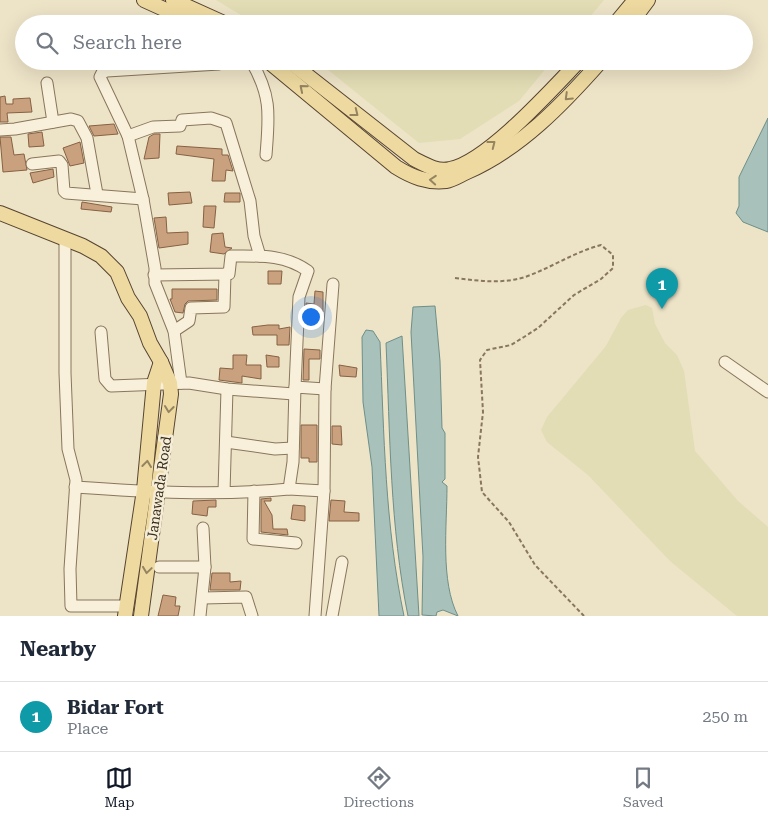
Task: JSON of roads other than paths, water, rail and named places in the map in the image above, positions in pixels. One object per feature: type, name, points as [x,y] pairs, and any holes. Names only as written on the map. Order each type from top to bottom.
[{"type":"main road","points":[[144,0],[177,15]]},
{"type":"main road","points":[[173,0],[206,15]]},
{"type":"main road","points":[[622,15],[635,0]]},
{"type":"main road","points":[[637,15],[648,0]]},
{"type":"main road","points":[[279,70],[396,167],[415,178],[448,181],[485,164],[514,136],[524,119],[570,70]]},
{"type":"main road","points":[[300,70],[414,159],[435,169],[450,169],[471,161],[514,136],[570,96],[593,70]]},
{"type":"main road","name":"Janawada Road","points":[[2,212],[83,246],[101,256],[117,272],[128,298],[140,316],[150,343],[176,383],[171,394],[141,616]]},
{"type":"main road","name":"Janawada Road","points":[[125,611],[144,490],[154,384],[161,362]]},
{"type":"street","points":[[141,70],[102,73],[101,82],[128,136],[143,199],[155,268],[154,275],[157,292],[174,331],[176,383]]},
{"type":"street","points":[[256,70],[270,111],[266,155]]},
{"type":"street","points":[[47,83],[53,122]]},
{"type":"street","points":[[128,136],[153,127],[180,126],[182,120],[211,118],[226,123],[250,201],[254,236],[260,256]]},
{"type":"street","points":[[0,130],[71,119],[78,121],[87,138],[97,194]]},
{"type":"street","points":[[32,164],[59,161],[62,165],[64,191],[70,194],[97,194],[143,199]]},
{"type":"street","points":[[65,240],[65,373],[68,449],[75,487],[70,570],[71,606],[125,611]]},
{"type":"street","points":[[154,275],[229,274],[231,256],[269,256],[296,263],[308,271],[299,297],[293,448],[289,488]]},
{"type":"street","points":[[174,331],[189,321],[191,308],[224,307],[225,274]]},
{"type":"street","points":[[315,616],[324,491],[325,389],[333,284]]},
{"type":"street","points":[[101,332],[107,385],[176,383],[227,389],[295,391],[325,389]]},
{"type":"street","points":[[725,362],[768,392]]},
{"type":"street","points":[[224,492],[227,389]]},
{"type":"street","points":[[226,442],[275,449],[293,448]]},
{"type":"street","points":[[75,487],[159,491],[224,492],[289,488],[324,491]]},
{"type":"street","points":[[254,491],[253,539],[296,543]]},
{"type":"street","points":[[200,616],[205,567],[203,528]]},
{"type":"street","points":[[332,616],[342,562]]},
{"type":"street","points":[[159,567],[205,567]]},
{"type":"street","points":[[203,598],[246,597],[252,616]]},
{"type":"water","points":[[768,118],[768,232],[743,222],[736,213],[739,206],[739,177]]},
{"type":"water","points":[[435,306],[440,361],[442,428],[445,433],[445,479],[442,482],[447,486],[447,570],[452,602],[458,616],[443,610],[437,612],[436,616],[422,615],[423,557],[411,332],[413,307]]},
{"type":"water","points":[[366,330],[373,331],[380,342],[389,514],[404,616],[379,616],[372,467],[363,402],[362,337]]},
{"type":"water","points":[[402,336],[419,616],[408,616],[394,515],[386,343]]},
{"type":"place","name":"Bidar Fort","points":[[662,309]]}]
